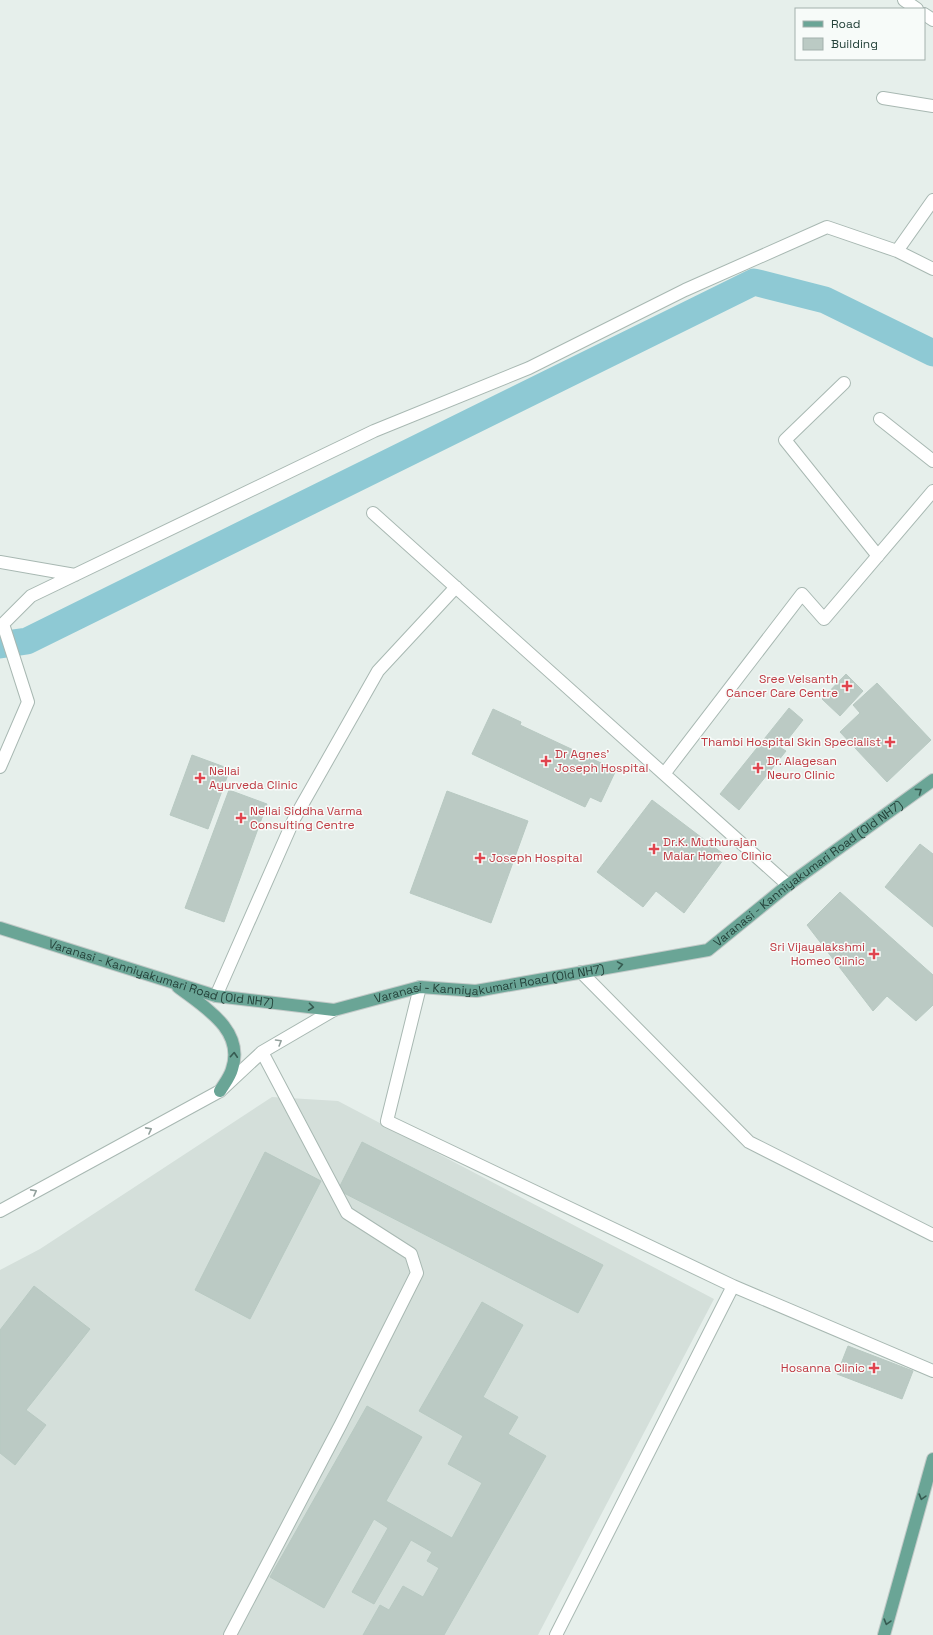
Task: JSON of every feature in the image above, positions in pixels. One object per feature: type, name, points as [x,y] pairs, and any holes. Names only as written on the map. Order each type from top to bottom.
[{"type":"main road","name":"Varanasi - Kanniyakumari Road (Old NH7)","points":[[0,928],[216,996],[334,1010],[420,987],[476,991],[708,950],[788,885],[933,780]]},
{"type":"main road","points":[[170,981],[214,1015],[227,1029],[232,1040],[235,1053],[232,1070],[220,1091]]},
{"type":"main road","points":[[884,1635],[933,1459]]},
{"type":"street","points":[[904,0],[916,8]]},
{"type":"street","points":[[883,98],[933,106]]},
{"type":"street","points":[[897,251],[933,200]]},
{"type":"street","points":[[0,767],[28,702],[3,624],[31,596],[374,431],[529,368],[685,290],[827,228],[897,251],[933,269]]},
{"type":"street","points":[[844,383],[785,440],[878,556]]},
{"type":"street","points":[[880,419],[933,461]]},
{"type":"street","points":[[664,774],[802,594],[824,619],[933,491]]},
{"type":"street","points":[[373,513],[788,885]]},
{"type":"street","points":[[0,562],[75,575]]},
{"type":"street","points":[[216,996],[294,819],[378,671],[456,587]]},
{"type":"street","points":[[581,972],[749,1142],[933,1235]]},
{"type":"street","points":[[420,987],[386,1120],[733,1286],[933,1371]]},
{"type":"street","points":[[0,1210],[220,1091],[262,1052],[334,1010]]},
{"type":"street","points":[[230,1635],[341,1424],[417,1273],[411,1254],[347,1213],[262,1052]]},
{"type":"street","points":[[556,1635],[733,1286]]},
{"type":"shaded area","points":[[272,1097],[338,1101],[714,1299],[538,1635],[0,1635],[0,1270],[40,1249]]},
{"type":"building","points":[[846,674],[863,691],[840,716],[822,699]]},
{"type":"building","points":[[877,683],[931,740],[887,782],[840,732],[860,713],[853,705]]},
{"type":"building","points":[[789,708],[803,720],[781,748],[786,751],[739,810],[720,794]]},
{"type":"building","points":[[493,709],[521,722],[520,725],[616,770],[601,802],[590,797],[585,807],[472,754]]},
{"type":"building","points":[[192,755],[230,769],[208,829],[170,815]]},
{"type":"building","points":[[229,790],[267,804],[224,922],[185,908]]},
{"type":"building","points":[[447,791],[528,821],[491,923],[410,893]]},
{"type":"building","points":[[652,800],[726,856],[684,913],[656,891],[643,907],[597,872]]},
{"type":"building","points":[[920,844],[933,854],[933,927],[885,887]]},
{"type":"building","points":[[840,892],[933,975],[933,1005],[916,1021],[887,996],[873,1011],[807,925]]},
{"type":"building","points":[[362,1142],[603,1265],[578,1313],[338,1190]]},
{"type":"building","points":[[265,1152],[321,1181],[250,1319],[195,1290]]},
{"type":"building","points":[[34,1286],[90,1329],[26,1410],[46,1425],[15,1465],[0,1453],[0,1330]]},
{"type":"building","points":[[482,1302],[523,1325],[483,1397],[518,1417],[508,1434],[546,1456],[444,1635],[363,1635],[380,1605],[389,1610],[403,1586],[423,1597],[439,1568],[427,1561],[432,1552],[411,1540],[374,1604],[352,1592],[388,1528],[374,1519],[324,1608],[270,1577],[367,1406],[422,1437],[386,1501],[452,1538],[482,1483],[448,1464],[463,1436],[419,1411]]},
{"type":"building","points":[[848,1346],[913,1371],[902,1399],[837,1374]]},
{"type":"waterway","points":[[0,645],[27,641],[754,282],[825,300],[933,353]]},
{"type":"place","name":"Sree Velsanth Cancer Care Centre","points":[[847,686]]},
{"type":"place","name":"Thambi Hospital Skin Specialist","points":[[890,742]]},
{"type":"place","name":"Dr Agnes' Joseph Hospital","points":[[546,761]]},
{"type":"place","name":"Dr. Alagesan Neuro Clinic","points":[[758,768]]},
{"type":"place","name":"Nellai Ayurveda Clinic","points":[[200,778]]},
{"type":"place","name":"Nellai Siddha Varma Consulting Centre","points":[[241,818]]},
{"type":"place","name":"Dr.K. Muthurajan Malar Homeo Clinic","points":[[654,849]]},
{"type":"place","name":"Joseph Hospital","points":[[480,858]]},
{"type":"place","name":"Sri Vijayalakshmi Homeo Clinic","points":[[874,954]]},
{"type":"place","name":"Hosanna Clinic","points":[[874,1368]]}]
